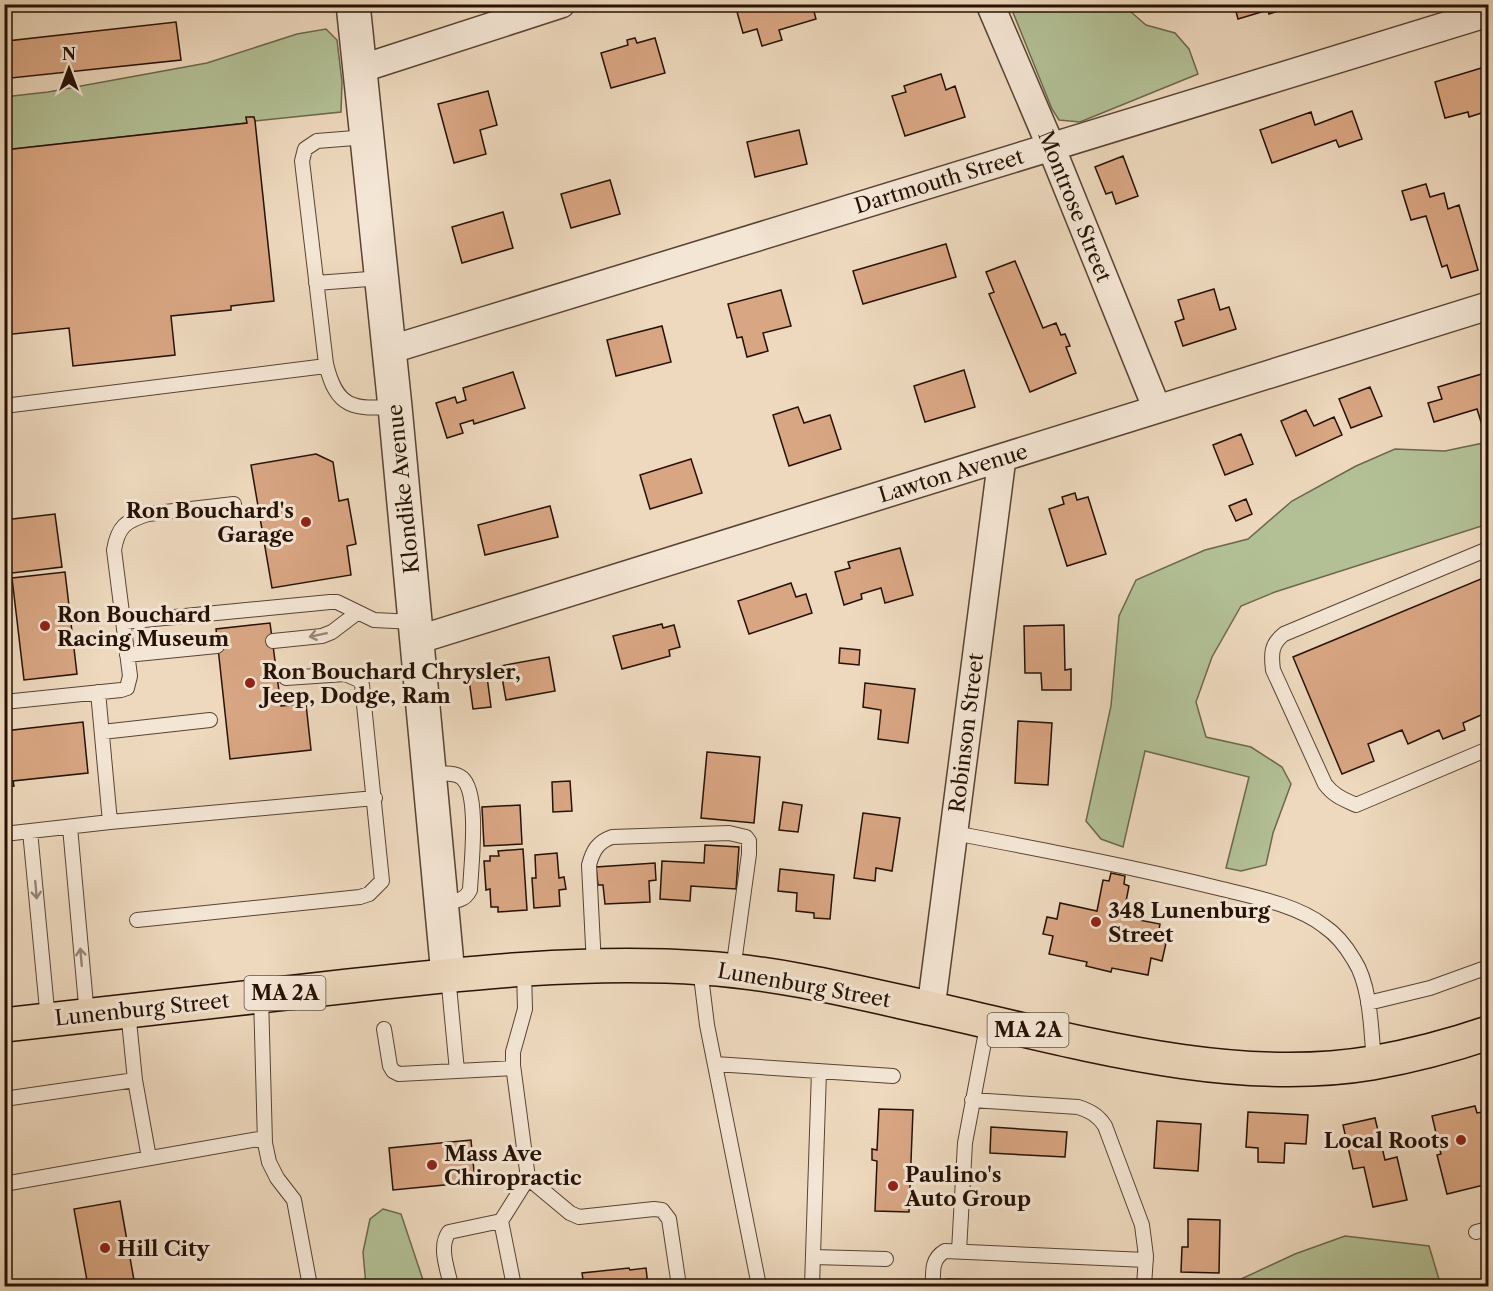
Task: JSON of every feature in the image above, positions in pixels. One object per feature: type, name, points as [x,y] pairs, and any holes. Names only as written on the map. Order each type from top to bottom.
[{"type":"main road","name":"Lunenburg Street","points":[[4,1025],[447,975],[594,966],[734,970],[812,982],[1093,1045],[1197,1062],[1287,1068],[1344,1066],[1432,1050],[1488,1033]]},
{"type":"street","name":"Klondike Avenue","points":[[353,4],[395,407],[447,975]]},
{"type":"street","points":[[360,69],[561,4]]},
{"type":"street","name":"Montrose Street","points":[[990,4],[1051,147],[1157,409]]},
{"type":"street","name":"Dartmouth Street","points":[[389,350],[1488,13]]},
{"type":"street","name":"Lawton Avenue","points":[[416,631],[1002,458],[1488,306]]},
{"type":"street","name":"Robinson Street","points":[[931,1008],[1002,458]]},
{"type":"lane","points":[[367,137],[317,141],[310,144],[303,154],[316,283],[326,366],[331,383],[339,396],[352,405],[362,408],[395,407]]},
{"type":"lane","points":[[316,283],[382,278]]},
{"type":"lane","points":[[4,406],[326,366]]},
{"type":"lane","points":[[4,702],[127,688],[130,676],[114,550],[120,528],[148,514],[234,504]]},
{"type":"lane","points":[[1488,549],[1284,634],[1276,640],[1271,658],[1273,670],[1325,784],[1333,794],[1356,805],[1488,749]]},
{"type":"lane","points":[[123,622],[330,602],[343,605],[374,621],[416,631]]},
{"type":"lane","points":[[273,641],[321,636],[332,632],[357,614]]},
{"type":"lane","points":[[127,655],[217,646]]},
{"type":"lane","points":[[136,920],[360,897],[369,894],[382,881],[364,695],[359,680],[345,674],[286,678]]},
{"type":"lane","points":[[98,692],[110,822]]},
{"type":"lane","points":[[102,732],[210,720]]},
{"type":"lane","points":[[4,834],[375,798]]},
{"type":"lane","points":[[70,827],[87,1016]]},
{"type":"lane","points":[[30,831],[48,1020]]},
{"type":"lane","points":[[594,966],[590,865],[592,854],[602,841],[612,837],[729,833],[746,837],[749,841],[734,970]]},
{"type":"lane","points":[[954,833],[1119,864],[1258,898],[1299,912],[1324,925],[1341,942],[1362,974],[1368,1003],[1374,1062]]},
{"type":"lane","points":[[1368,1003],[1430,988],[1488,967]]},
{"type":"lane","points":[[700,968],[715,1064],[759,1287]]},
{"type":"lane","points":[[514,1287],[501,1221],[528,1178],[513,1068],[513,1052],[525,1009],[524,970]]},
{"type":"lane","points":[[447,975],[457,1071]]},
{"type":"lane","points":[[261,996],[264,1138],[269,1162],[277,1179],[294,1200],[310,1287]]},
{"type":"lane","points":[[128,1011],[135,1080],[149,1158]]},
{"type":"lane","points":[[959,1251],[965,1143],[988,1021]]},
{"type":"lane","points":[[384,1029],[390,1066],[393,1071],[407,1074],[513,1068]]},
{"type":"lane","points":[[715,1064],[893,1076]]},
{"type":"lane","points":[[812,1287],[819,1071]]},
{"type":"lane","points":[[4,1099],[135,1080]]},
{"type":"lane","points":[[972,1100],[1078,1107],[1099,1118],[1142,1226],[1146,1260],[1144,1287]]},
{"type":"lane","points":[[4,1184],[264,1138]]},
{"type":"lane","points":[[528,1178],[570,1213],[579,1217],[662,1210],[669,1219],[679,1287]]},
{"type":"lane","points":[[451,1287],[443,1246],[444,1239],[449,1233],[501,1221]]},
{"type":"lane","points":[[933,1287],[933,1270],[938,1255],[945,1251],[1146,1260]]},
{"type":"lane","points":[[813,1257],[886,1259]]},
{"type":"green space","points":[[1010,5],[1123,5],[1146,25],[1175,33],[1189,49],[1198,74],[1080,122],[1059,120],[1052,109]]},
{"type":"green space","points":[[326,29],[337,40],[342,82],[341,112],[255,121],[253,117],[246,118],[247,123],[5,150],[4,97],[48,92],[207,63],[297,34]]},
{"type":"green space","points":[[1488,442],[1488,524],[1275,592],[1241,606],[1212,657],[1196,702],[1206,737],[1251,747],[1282,767],[1291,784],[1273,833],[1266,865],[1241,871],[1226,868],[1249,777],[1145,751],[1123,847],[1101,839],[1086,821],[1111,706],[1119,616],[1136,580],[1205,550],[1248,539],[1292,501],[1356,466],[1395,449],[1445,451]]},
{"type":"green space","points":[[383,1209],[401,1214],[425,1286],[366,1286],[363,1252],[370,1219]]},
{"type":"green space","points":[[1345,1236],[1429,1246],[1441,1286],[1182,1286],[1239,1280],[1295,1254]]},
{"type":"building","points":[[812,4],[816,19],[779,30],[782,40],[762,46],[757,29],[743,33],[735,5]]},
{"type":"building","points":[[1234,4],[1299,4],[1269,14],[1268,10],[1238,19]]},
{"type":"building","points":[[176,22],[181,60],[11,78],[7,41]]},
{"type":"building","points":[[635,38],[637,43],[655,38],[665,73],[611,88],[601,53],[628,45],[627,40]]},
{"type":"building","points":[[1488,66],[1488,111],[1469,117],[1468,112],[1445,118],[1435,82]]},
{"type":"building","points":[[941,74],[946,90],[955,86],[965,117],[905,136],[892,96],[906,92],[904,86]]},
{"type":"building","points":[[488,91],[497,125],[480,130],[486,154],[454,163],[438,104]]},
{"type":"building","points":[[1352,111],[1362,139],[1339,147],[1336,140],[1272,163],[1260,130],[1311,112],[1315,125]]},
{"type":"building","points":[[246,117],[254,117],[255,121],[274,301],[231,306],[231,310],[171,316],[175,355],[73,366],[69,328],[4,335],[4,150],[247,123]]},
{"type":"building","points":[[799,130],[807,164],[755,177],[747,142]]},
{"type":"building","points":[[1123,156],[1138,196],[1116,204],[1112,192],[1106,194],[1095,167]]},
{"type":"building","points":[[610,180],[620,214],[571,228],[561,194]]},
{"type":"building","points":[[1426,184],[1430,197],[1444,193],[1448,209],[1459,205],[1478,270],[1451,278],[1447,265],[1442,267],[1426,216],[1411,220],[1402,191]]},
{"type":"building","points":[[503,212],[513,248],[462,263],[452,227]]},
{"type":"building","points":[[946,244],[956,277],[863,304],[853,271]]},
{"type":"building","points":[[1015,261],[1043,328],[1056,323],[1061,335],[1065,334],[1070,346],[1066,347],[1076,373],[1030,392],[989,294],[994,292],[986,272]]},
{"type":"building","points":[[1214,289],[1220,310],[1229,307],[1236,329],[1183,346],[1175,322],[1184,319],[1178,300]]},
{"type":"building","points":[[781,290],[791,326],[763,333],[768,351],[747,357],[742,337],[737,338],[728,304]]},
{"type":"building","points":[[662,326],[671,362],[616,376],[607,340]]},
{"type":"building","points":[[964,370],[975,407],[925,422],[914,386]]},
{"type":"building","points":[[513,372],[525,408],[474,424],[473,420],[460,424],[463,433],[447,438],[436,403],[455,397],[457,403],[466,400],[463,388]]},
{"type":"building","points":[[1485,373],[1488,386],[1488,423],[1482,425],[1477,409],[1434,422],[1428,403],[1442,399],[1438,387]]},
{"type":"building","points":[[1370,387],[1382,416],[1351,428],[1339,399]]},
{"type":"building","points":[[798,407],[804,423],[830,415],[841,449],[789,466],[773,415]]},
{"type":"building","points":[[1306,410],[1314,426],[1334,417],[1342,435],[1296,456],[1281,421]]},
{"type":"building","points":[[1241,434],[1253,464],[1225,475],[1213,445]]},
{"type":"building","name":"Ron Bouchard's Garage","points":[[316,454],[333,462],[339,501],[348,499],[356,544],[347,546],[351,575],[272,588],[251,465]]},
{"type":"building","points":[[691,459],[702,493],[650,509],[640,475]]},
{"type":"building","points":[[1075,493],[1077,500],[1088,497],[1106,554],[1067,566],[1049,509],[1064,504],[1062,497]]},
{"type":"building","points":[[1246,499],[1252,514],[1236,521],[1229,506]]},
{"type":"building","points":[[550,506],[558,537],[485,555],[478,525]]},
{"type":"building","points":[[55,514],[62,567],[4,574],[4,520]]},
{"type":"building","points":[[900,548],[913,595],[885,603],[881,588],[861,594],[862,599],[844,605],[835,572],[850,568],[848,562]]},
{"type":"building","name":"Ron Bouchard Racing Museum","points":[[65,572],[77,674],[24,680],[12,578]]},
{"type":"building","points":[[1488,576],[1488,712],[1463,723],[1465,730],[1443,739],[1439,730],[1408,744],[1402,730],[1368,744],[1374,761],[1342,774],[1293,657]]},
{"type":"building","points":[[791,583],[796,597],[806,594],[812,613],[749,634],[738,601]]},
{"type":"building","name":"Ron Bouchard Chrysler, Jeep, Dodge, Ram","points":[[270,623],[281,706],[306,704],[311,750],[230,759],[216,629]]},
{"type":"building","points":[[662,624],[663,628],[674,625],[680,647],[669,650],[670,656],[622,669],[613,636]]},
{"type":"building","points":[[1064,625],[1065,670],[1071,669],[1071,690],[1042,690],[1041,673],[1025,673],[1024,626]]},
{"type":"building","points":[[840,648],[860,650],[859,665],[839,663]]},
{"type":"building","points":[[549,657],[555,691],[506,700],[500,666]]},
{"type":"building","points":[[486,669],[491,707],[473,709],[468,672]]},
{"type":"building","points":[[865,683],[915,689],[908,743],[878,739],[881,710],[863,707]]},
{"type":"building","points":[[1018,721],[1052,723],[1048,785],[1015,783]]},
{"type":"building","points":[[83,722],[88,773],[13,781],[14,786],[4,787],[4,731]]},
{"type":"building","points":[[707,752],[760,757],[754,823],[701,818]]},
{"type":"building","points":[[570,781],[572,811],[553,812],[552,782]]},
{"type":"building","points":[[783,802],[802,805],[798,832],[779,830]]},
{"type":"building","points":[[520,805],[522,844],[484,846],[482,807]]},
{"type":"building","points":[[863,813],[900,818],[892,871],[876,868],[875,881],[854,878]]},
{"type":"building","points":[[705,845],[739,847],[736,889],[691,886],[690,901],[660,899],[662,861],[704,863]]},
{"type":"building","points":[[523,849],[527,910],[498,912],[498,907],[491,907],[490,889],[486,890],[484,861],[490,861],[490,856],[499,856],[498,851]]},
{"type":"building","points":[[557,853],[559,878],[564,877],[566,889],[559,890],[560,906],[534,908],[532,878],[536,878],[535,855]]},
{"type":"building","points":[[655,863],[656,880],[649,881],[650,902],[605,904],[603,885],[598,885],[596,867]]},
{"type":"building","points":[[780,869],[834,875],[830,919],[814,918],[814,913],[796,911],[797,893],[778,891]]},
{"type":"building","name":"348 Lunenburg Street","points":[[1111,873],[1125,876],[1124,884],[1129,886],[1123,917],[1160,924],[1157,941],[1166,943],[1162,961],[1151,958],[1148,975],[1112,968],[1111,972],[1086,966],[1087,962],[1049,954],[1053,936],[1043,934],[1047,917],[1057,919],[1060,903],[1097,911],[1103,880],[1109,881]]},
{"type":"building","name":"Local Roots","points":[[1475,1106],[1477,1113],[1482,1112],[1486,1126],[1482,1127],[1488,1159],[1484,1160],[1488,1184],[1447,1194],[1437,1155],[1441,1154],[1432,1116]]},
{"type":"building","name":"Paulino's Auto Group","points":[[879,1109],[913,1110],[909,1212],[875,1211],[877,1161],[872,1160],[872,1149],[877,1150]]},
{"type":"building","points":[[1248,1112],[1308,1115],[1306,1144],[1285,1143],[1284,1163],[1258,1162],[1258,1148],[1246,1147]]},
{"type":"building","points":[[1375,1118],[1385,1160],[1397,1157],[1407,1200],[1373,1207],[1364,1167],[1353,1169],[1343,1125]]},
{"type":"building","points":[[1157,1121],[1201,1124],[1198,1171],[1154,1168]]},
{"type":"building","points":[[991,1127],[1067,1132],[1065,1157],[990,1153]]},
{"type":"building","name":"Mass Ave Chiropractic","points":[[471,1140],[475,1182],[393,1190],[389,1148]]},
{"type":"building","name":"Hill City","points":[[120,1201],[135,1286],[88,1286],[74,1209]]},
{"type":"building","points":[[1188,1219],[1220,1220],[1219,1273],[1181,1272],[1182,1247],[1188,1247]]},
{"type":"building","points":[[629,1268],[630,1270],[646,1268],[648,1286],[584,1286],[582,1273]]},
{"type":"building","points":[[947,1279],[1119,1286],[947,1286]]},
{"type":"place","name":"Ron Bouchard's Garage","points":[[306,522]]},
{"type":"place","name":"Ron Bouchard Racing Museum","points":[[45,626]]},
{"type":"place","name":"Ron Bouchard Chrysler, Jeep, Dodge, Ram","points":[[250,683]]},
{"type":"place","name":"348 Lunenburg Street","points":[[1096,922]]},
{"type":"place","name":"Local Roots","points":[[1461,1140]]},
{"type":"place","name":"Mass Ave Chiropractic","points":[[432,1165]]},
{"type":"place","name":"Paulino's Auto Group","points":[[893,1186]]},
{"type":"place","name":"Hill City","points":[[105,1248]]}]
